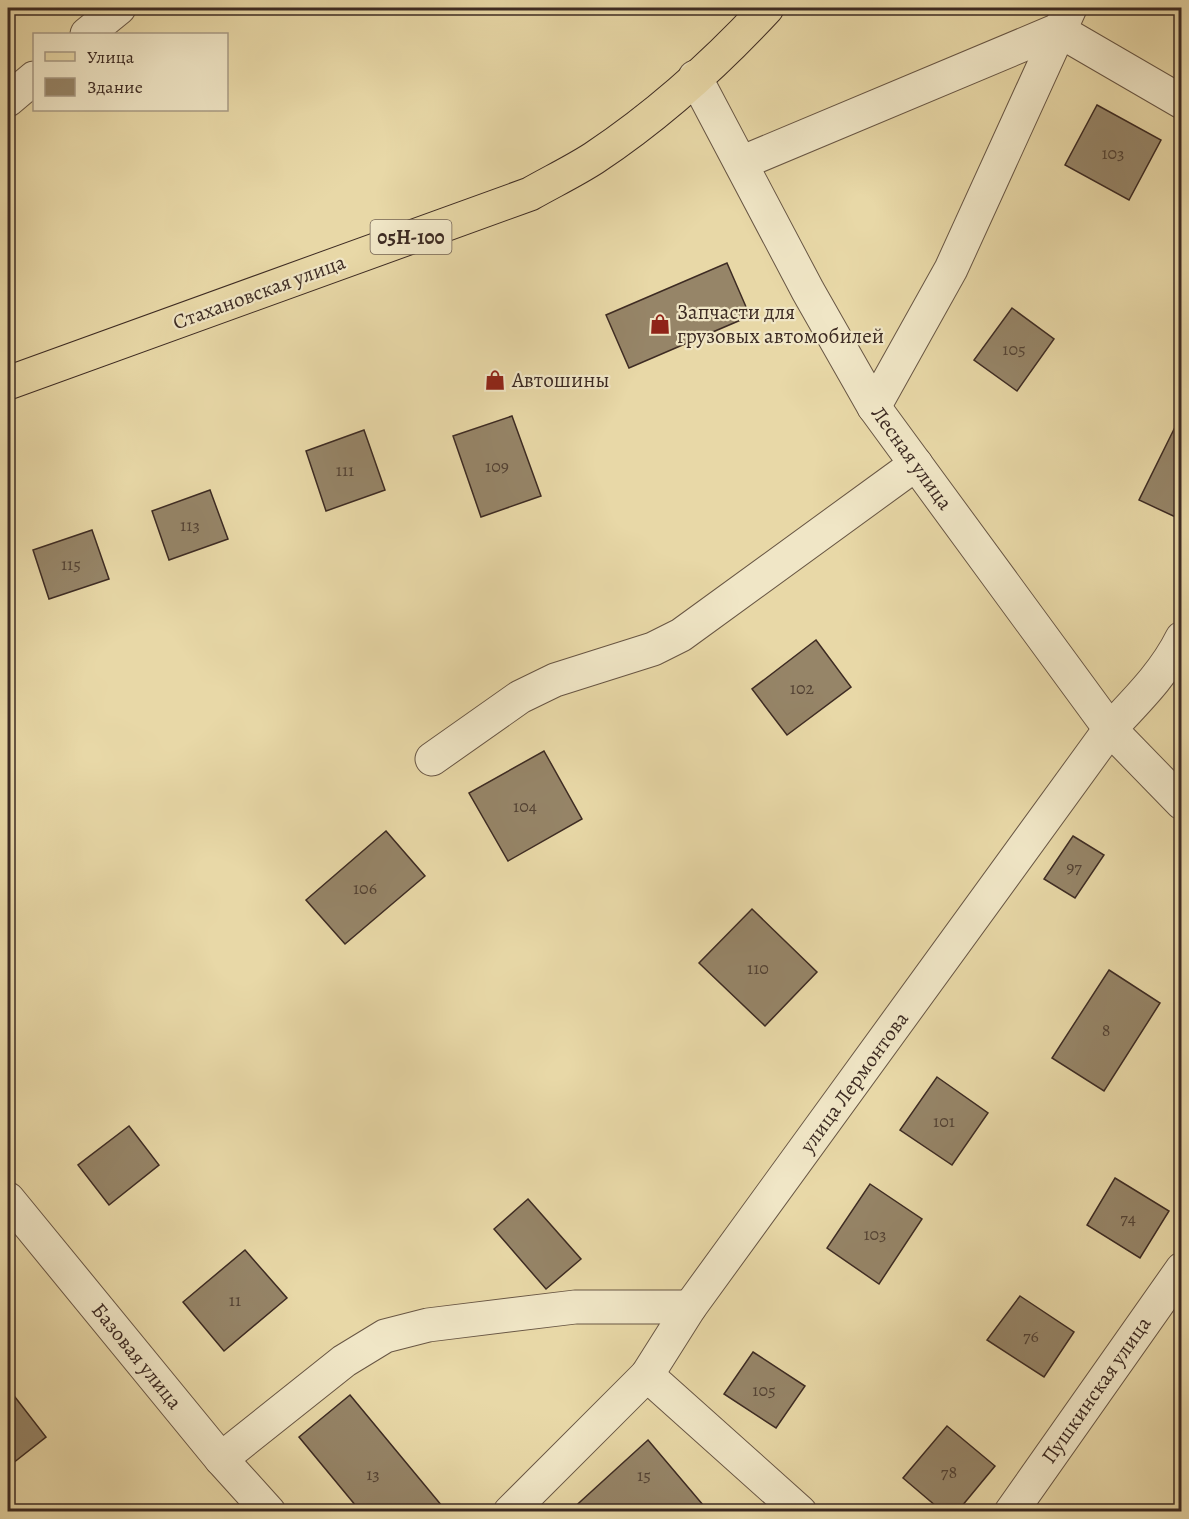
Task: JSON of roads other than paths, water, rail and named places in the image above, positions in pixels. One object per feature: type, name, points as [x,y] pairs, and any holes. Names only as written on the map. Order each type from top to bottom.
[{"type":"main road","name":"Стахановская улица","points":[[8,383],[530,194],[593,159],[649,117],[745,31],[767,8]]},
{"type":"street","points":[[88,33],[119,8]]},
{"type":"street","points":[[1064,19],[1182,102]]},
{"type":"street","points":[[741,163],[1064,19]]},
{"type":"street","points":[[874,407],[951,268],[1064,19]]},
{"type":"street","name":"Лесная улица","points":[[695,77],[808,291],[874,407],[1110,729],[1182,803]]},
{"type":"street","points":[[8,100],[33,79]]},
{"type":"street","points":[[432,759],[520,697],[555,680],[653,649],[681,635],[916,464]]},
{"type":"street","name":"улица Лермонтова","points":[[510,1512],[647,1375],[690,1307],[1110,729],[1154,683],[1182,638]]},
{"type":"street","name":"Базовая улица","points":[[8,1199],[221,1459],[269,1512]]},
{"type":"street","name":"Пушкинская улица","points":[[1011,1512],[1182,1269]]},
{"type":"street","points":[[221,1459],[344,1361],[385,1336],[428,1325],[575,1307],[690,1307]]},
{"type":"street","points":[[647,1375],[800,1512]]},
{"type":"place","name":"Запчасти для грузовых автомобилей","points":[[660,324]]},
{"type":"place","name":"Автошины","points":[[495,380]]}]
